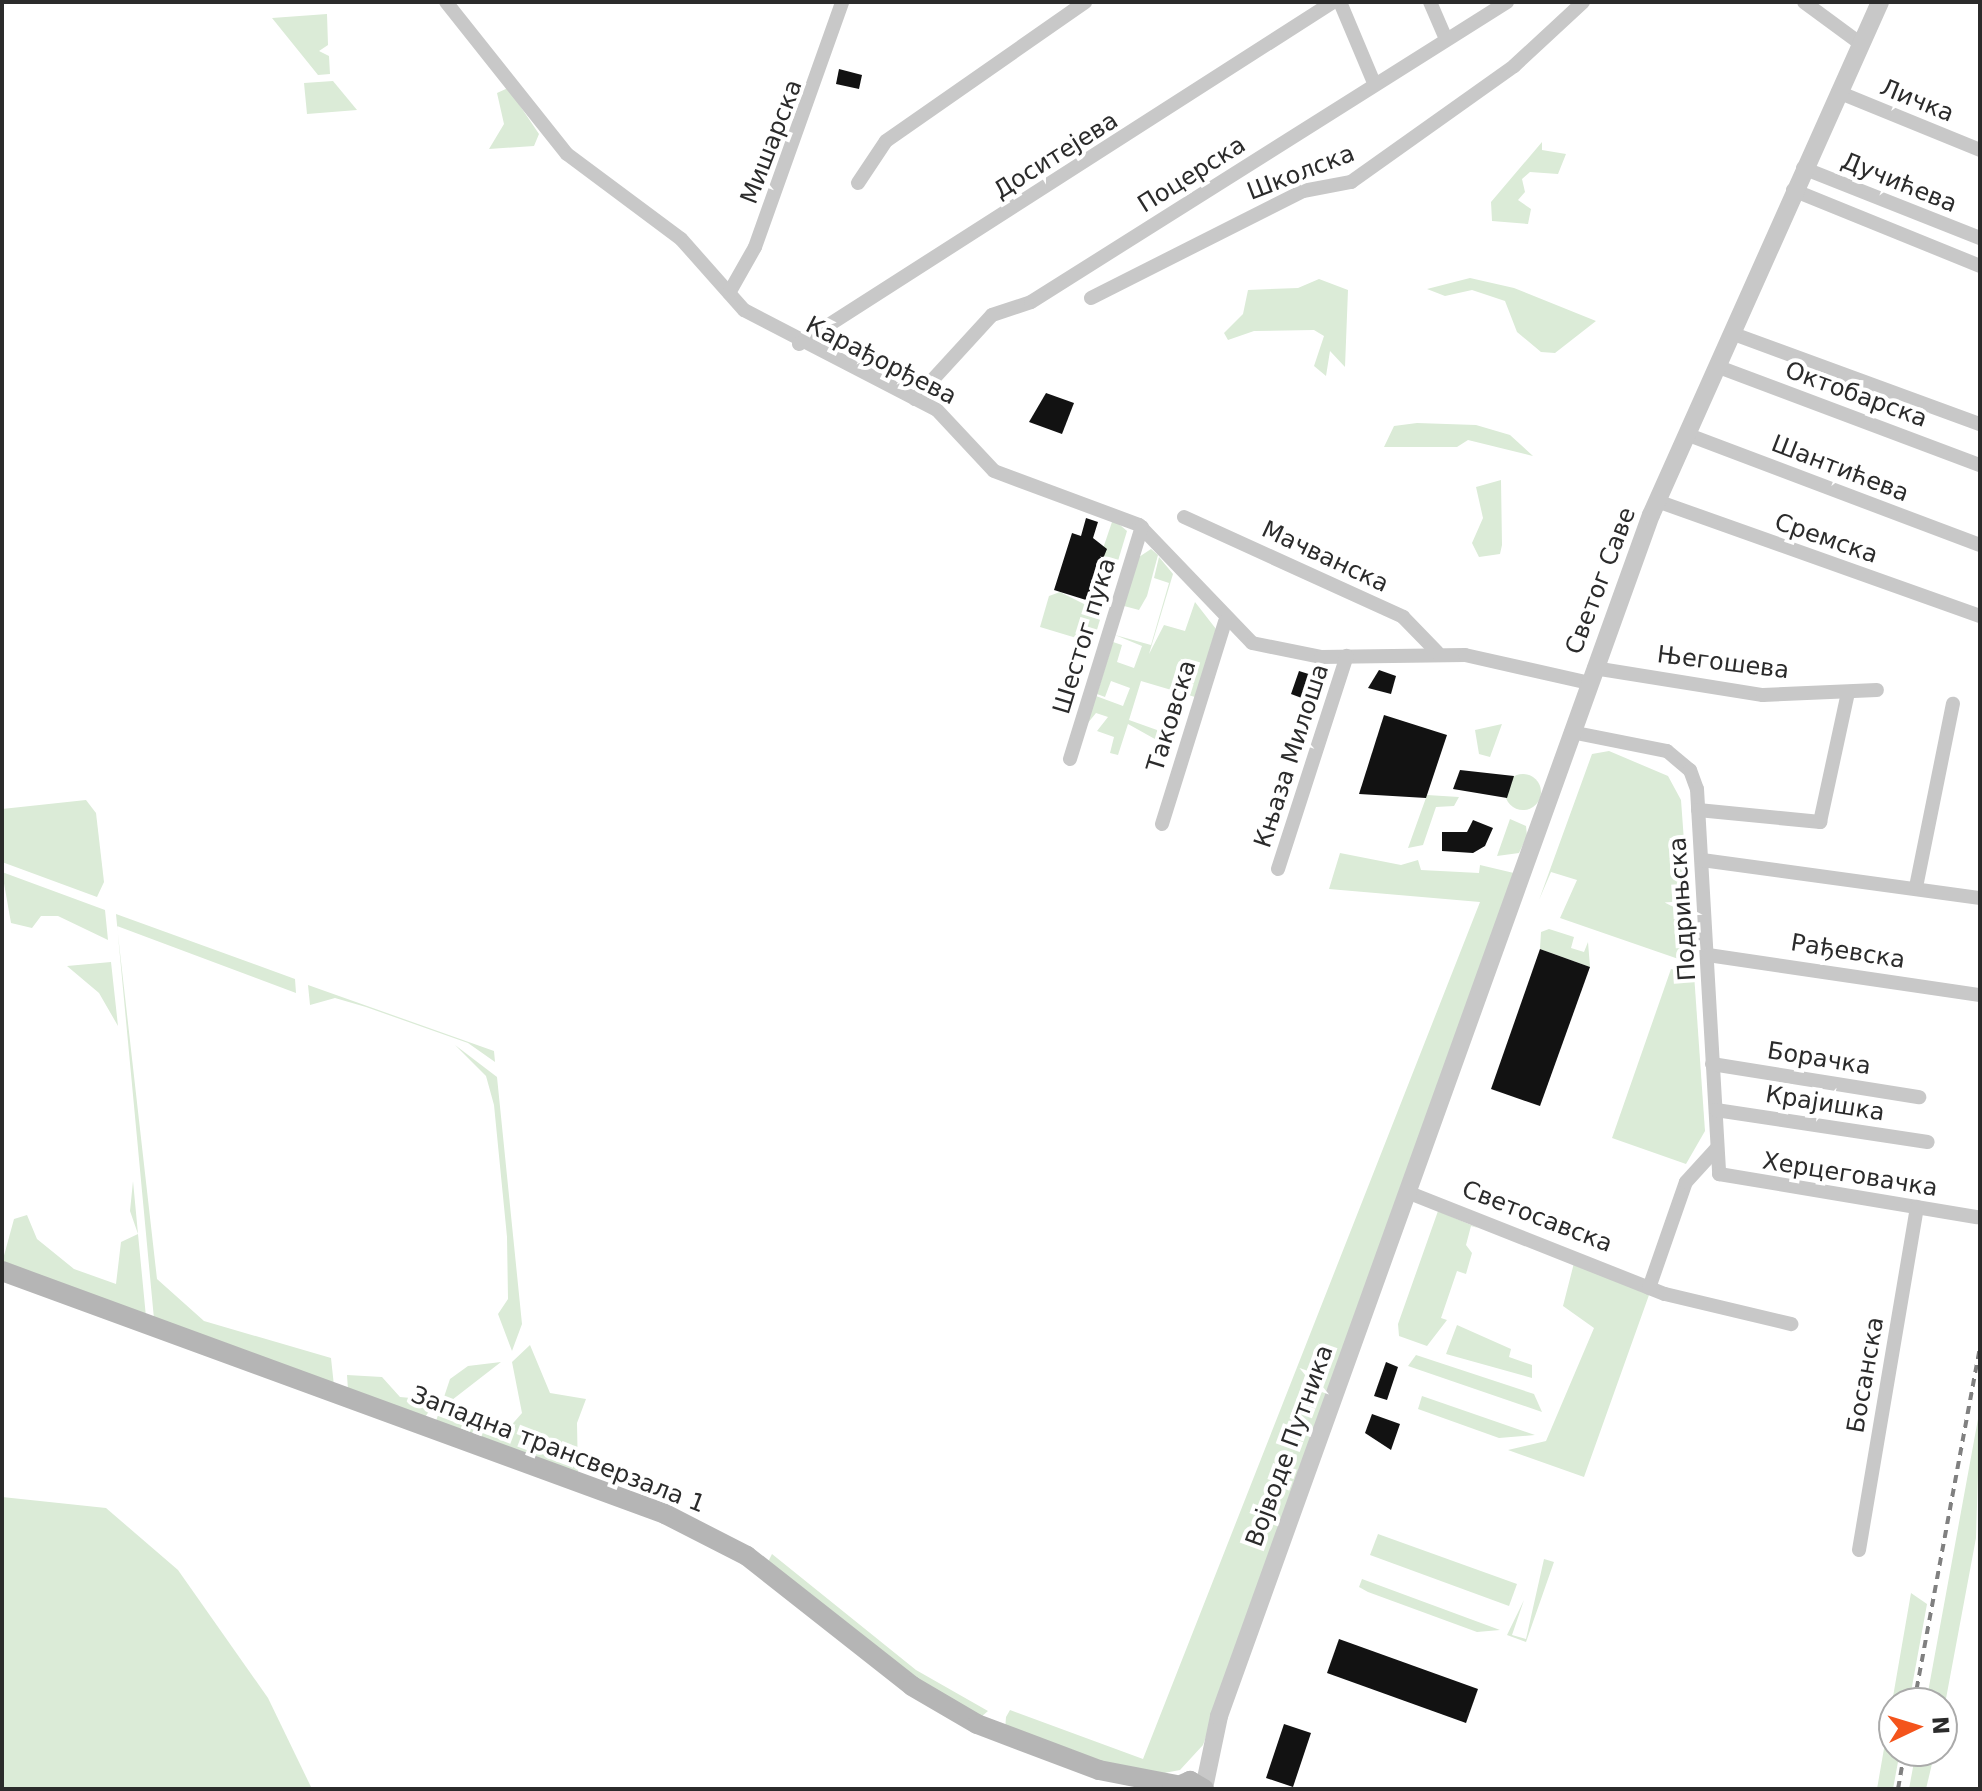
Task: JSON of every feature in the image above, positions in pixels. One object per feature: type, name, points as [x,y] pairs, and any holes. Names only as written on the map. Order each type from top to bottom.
[{"type":"main road","name":"Западна трансверзала 1","points":[[2,1271],[665,1514],[747,1556],[942,1704],[1139,1789]]},
{"type":"main road","name":"Западна трансверзала 1","points":[[1099,1770],[1177,1786],[1204,1788]]},
{"type":"street","name":"Карађорђева","points":[[446,2],[567,154],[681,239],[729,293],[799,344],[915,399],[959,427],[994,471],[1142,527],[1225,622],[1268,650],[1347,656],[1437,652],[1591,676]]},
{"type":"street","name":"Мишарска","points":[[729,293],[755,247],[842,2]]},
{"type":"street","points":[[858,183],[886,141],[1085,2]]},
{"type":"street","name":"Доситејева","points":[[799,344],[1333,2]]},
{"type":"street","points":[[1340,2],[1374,83]]},
{"type":"street","points":[[1430,2],[1446,39]]},
{"type":"street","name":"Поцерска","points":[[915,399],[979,323],[1031,302],[1507,2]]},
{"type":"street","name":"Школска","points":[[1091,298],[1303,191],[1351,182],[1514,66],[1583,2]]},
{"type":"street","points":[[1804,2],[1861,44]]},
{"type":"street","name":"Светог Саве","points":[[1407,1192],[1591,676],[1657,501],[1793,190],[1880,2]]},
{"type":"street","name":"Личка","points":[[1838,92],[1980,150]]},
{"type":"street","name":"Дучићева","points":[[1803,168],[1980,238]]},
{"type":"street","points":[[1793,190],[1980,266]]},
{"type":"street","points":[[1731,333],[1980,424]]},
{"type":"street","name":"Октобарска","points":[[1716,366],[1980,465]]},
{"type":"street","name":"Шантићева","points":[[1686,434],[1980,545]]},
{"type":"street","name":"Сремска","points":[[1657,501],[1980,616]]},
{"type":"street","name":"Мачванска","points":[[1184,517],[1403,617],[1437,652]]},
{"type":"street","name":"Шестог пука","points":[[1070,759],[1142,527]]},
{"type":"street","name":"Таковска","points":[[1162,824],[1225,622]]},
{"type":"street","name":"Књаза Милоша","points":[[1278,869],[1347,656]]},
{"type":"street","name":"Његошева","points":[[1591,676],[1763,695],[1877,690]]},
{"type":"street","points":[[1698,810],[1820,822],[1848,692]]},
{"type":"street","points":[[1916,887],[1953,704]]},
{"type":"street","name":"Подрињска","points":[[1571,732],[1679,757],[1697,789],[1719,1174]]},
{"type":"street","points":[[1702,860],[1980,898]]},
{"type":"street","name":"Рађевска","points":[[1708,955],[1980,995]]},
{"type":"street","name":"Борачка","points":[[1712,1064],[1919,1097]]},
{"type":"street","name":"Крајишка","points":[[1716,1110],[1928,1142]]},
{"type":"street","points":[[1649,1288],[1686,1182],[1717,1148]]},
{"type":"street","name":"Херцеговачка","points":[[1719,1174],[1977,1217]]},
{"type":"street","name":"Светосавска","points":[[1407,1192],[1649,1288],[1791,1324]]},
{"type":"street","name":"Војводе Путника","points":[[1204,1788],[1219,1716],[1407,1192]]},
{"type":"street","name":"Босанска","points":[[1859,1550],[1917,1207]]},
{"type":"street","name":"Војводе Путника","points":[[1177,1786],[1219,1716]]},
{"type":"green space","points":[[327,14],[328,45],[319,51],[329,56],[330,74],[318,75],[272,18]]},
{"type":"green space","points":[[333,81],[357,110],[307,114],[304,83]]},
{"type":"green space","points":[[508,88],[539,134],[534,146],[489,149],[504,124],[497,93]]},
{"type":"green space","points":[[1542,142],[1542,150],[1566,154],[1558,174],[1530,172],[1522,179],[1525,192],[1518,200],[1531,209],[1528,224],[1492,221],[1491,202]]},
{"type":"green space","points":[[1470,278],[1514,288],[1596,321],[1555,353],[1541,352],[1517,332],[1505,301],[1472,290],[1445,296],[1427,289]]},
{"type":"green space","points":[[1319,279],[1348,290],[1345,367],[1330,351],[1326,376],[1314,366],[1324,336],[1314,330],[1254,331],[1228,340],[1224,333],[1243,314],[1248,290],[1298,288]]},
{"type":"green space","points":[[1417,423],[1476,425],[1510,435],[1533,456],[1468,440],[1457,447],[1384,447],[1394,426]]},
{"type":"green space","points":[[1501,480],[1500,554],[1479,557],[1472,543],[1483,518],[1476,487]]},
{"type":"green space","points":[[1113,519],[1127,531],[1111,584],[1093,578]]},
{"type":"green space","points":[[1151,549],[1158,555],[1147,596],[1139,610],[1124,606],[1139,557]]},
{"type":"green space","points":[[1159,557],[1173,574],[1149,654],[1164,625],[1185,631],[1195,602],[1216,629],[1195,697],[1141,681],[1129,720],[1157,730],[1162,743],[1128,724],[1118,755],[1110,753],[1114,737],[1097,731],[1108,717],[1096,713],[1087,724],[1096,696],[1123,706],[1130,688],[1111,681],[1105,697],[1097,694],[1113,642],[1122,645],[1117,662],[1134,668],[1142,646],[1115,635],[1151,645],[1169,583],[1154,578]]},
{"type":"green space","points":[[1060,592],[1102,613],[1093,643],[1040,627],[1049,596]]},
{"type":"green space","points":[[1502,724],[1490,757],[1479,754],[1475,730]]},
{"type":"green space","points":[[1609,751],[1668,776],[1681,800],[1693,964],[1560,918],[1577,880],[1551,872],[1539,900],[1592,754]]},
{"type":"green space","points":[[1523,774],[1535,780],[1541,792],[1535,804],[1523,810],[1511,804],[1505,792],[1511,780]]},
{"type":"green space","points":[[1427,795],[1459,797],[1454,806],[1436,807],[1423,845],[1408,848]]},
{"type":"green space","points":[[86,800],[96,813],[104,882],[97,897],[2,862],[2,809]]},
{"type":"green space","points":[[1510,819],[1526,826],[1527,836],[1519,853],[1497,856]]},
{"type":"green space","points":[[1340,853],[1401,865],[1418,860],[1421,870],[1479,873],[1480,865],[1518,874],[1203,1745],[1180,1770],[1143,1777],[1005,1730],[1006,1717],[1010,1710],[1143,1759],[1480,902],[1329,889]]},
{"type":"green space","points":[[2,872],[105,910],[108,940],[58,916],[41,916],[32,928],[11,923]]},
{"type":"green space","points":[[116,914],[295,979],[296,993],[117,926]]},
{"type":"green space","points":[[1549,929],[1574,937],[1571,948],[1584,952],[1588,942],[1590,967],[1540,949],[1541,932]]},
{"type":"green space","points":[[118,932],[157,1279],[204,1321],[331,1358],[334,1386],[154,1319]]},
{"type":"green space","points":[[111,962],[118,1026],[99,993],[67,966]]},
{"type":"green space","points":[[1671,969],[1694,974],[1705,1131],[1686,1164],[1612,1138]]},
{"type":"green space","points":[[308,985],[494,1051],[495,1062],[468,1043],[366,1007],[335,998],[310,1005]]},
{"type":"green space","points":[[455,1045],[497,1077],[522,1324],[512,1351],[498,1314],[508,1299],[507,1237],[494,1105],[486,1076]]},
{"type":"green space","points":[[133,1181],[138,1234],[130,1211]]},
{"type":"green space","points":[[1438,1211],[1478,1228],[1471,1226],[1466,1245],[1472,1253],[1466,1274],[1457,1271],[1441,1318],[1447,1320],[1427,1346],[1399,1336],[1398,1324]]},
{"type":"green space","points":[[27,1215],[37,1239],[74,1269],[116,1284],[121,1242],[138,1234],[146,1317],[2,1263],[14,1219]]},
{"type":"green space","points":[[1575,1259],[1649,1295],[1584,1477],[1508,1450],[1546,1441],[1594,1328],[1563,1306]]},
{"type":"green space","points":[[1457,1325],[1511,1349],[1509,1357],[1532,1365],[1532,1378],[1446,1354]]},
{"type":"green space","points":[[530,1345],[550,1393],[586,1399],[577,1423],[578,1475],[435,1424],[450,1379],[468,1366],[501,1362],[452,1400],[502,1436],[522,1413],[512,1362]]},
{"type":"green space","points":[[1416,1355],[1534,1394],[1542,1412],[1408,1366]]},
{"type":"green space","points":[[347,1375],[382,1377],[400,1397],[433,1400],[430,1410],[425,1417],[348,1390]]},
{"type":"green space","points":[[1422,1396],[1535,1435],[1499,1438],[1418,1409]]},
{"type":"green space","points":[[1980,1408],[1976,1538],[1948,1687],[1929,1687]]},
{"type":"green space","points":[[2,1497],[106,1508],[178,1570],[268,1698],[312,1789],[2,1789]]},
{"type":"green space","points":[[1378,1534],[1517,1584],[1509,1606],[1370,1555]]},
{"type":"green space","points":[[772,1554],[916,1670],[988,1711],[981,1717],[941,1699],[768,1562]]},
{"type":"green space","points":[[1544,1559],[1554,1562],[1526,1642],[1507,1635],[1524,1600],[1512,1635],[1526,1639]]},
{"type":"green space","points":[[1362,1579],[1500,1630],[1477,1632],[1368,1592],[1359,1587]]},
{"type":"green space","points":[[1911,1593],[1927,1604],[1912,1687],[1895,1687]]},
{"type":"green space","points":[[1881,1767],[1897,1767],[1893,1789],[1877,1789]]},
{"type":"green space","points":[[1913,1767],[1931,1767],[1926,1789],[1909,1789]]},
{"type":"building","points":[[839,69],[862,75],[859,89],[836,84]]},
{"type":"building","points":[[1046,393],[1074,403],[1062,434],[1029,422]]},
{"type":"building","points":[[1086,518],[1098,522],[1093,538],[1107,549],[1086,600],[1054,590],[1072,533],[1081,536]]},
{"type":"building","points":[[1379,670],[1396,676],[1391,694],[1368,688]]},
{"type":"building","points":[[1299,671],[1315,676],[1307,700],[1291,694]]},
{"type":"building","points":[[1384,715],[1447,735],[1426,798],[1359,794]]},
{"type":"building","points":[[1460,770],[1514,776],[1507,798],[1453,789]]},
{"type":"building","points":[[1473,820],[1493,828],[1485,846],[1473,853],[1442,851],[1442,832],[1467,832]]},
{"type":"building","points":[[1540,949],[1590,967],[1540,1106],[1491,1089]]},
{"type":"building","points":[[1386,1362],[1398,1367],[1387,1400],[1374,1396]]},
{"type":"building","points":[[1372,1414],[1400,1424],[1391,1450],[1365,1433]]},
{"type":"building","points":[[1339,1639],[1478,1689],[1466,1723],[1327,1673]]},
{"type":"building","points":[[1284,1724],[1311,1733],[1293,1787],[1266,1778]]},
{"type":"railway","points":[[1917,1687],[1980,1348]]},
{"type":"railway","points":[[1898,1789],[1902,1767]]}]
